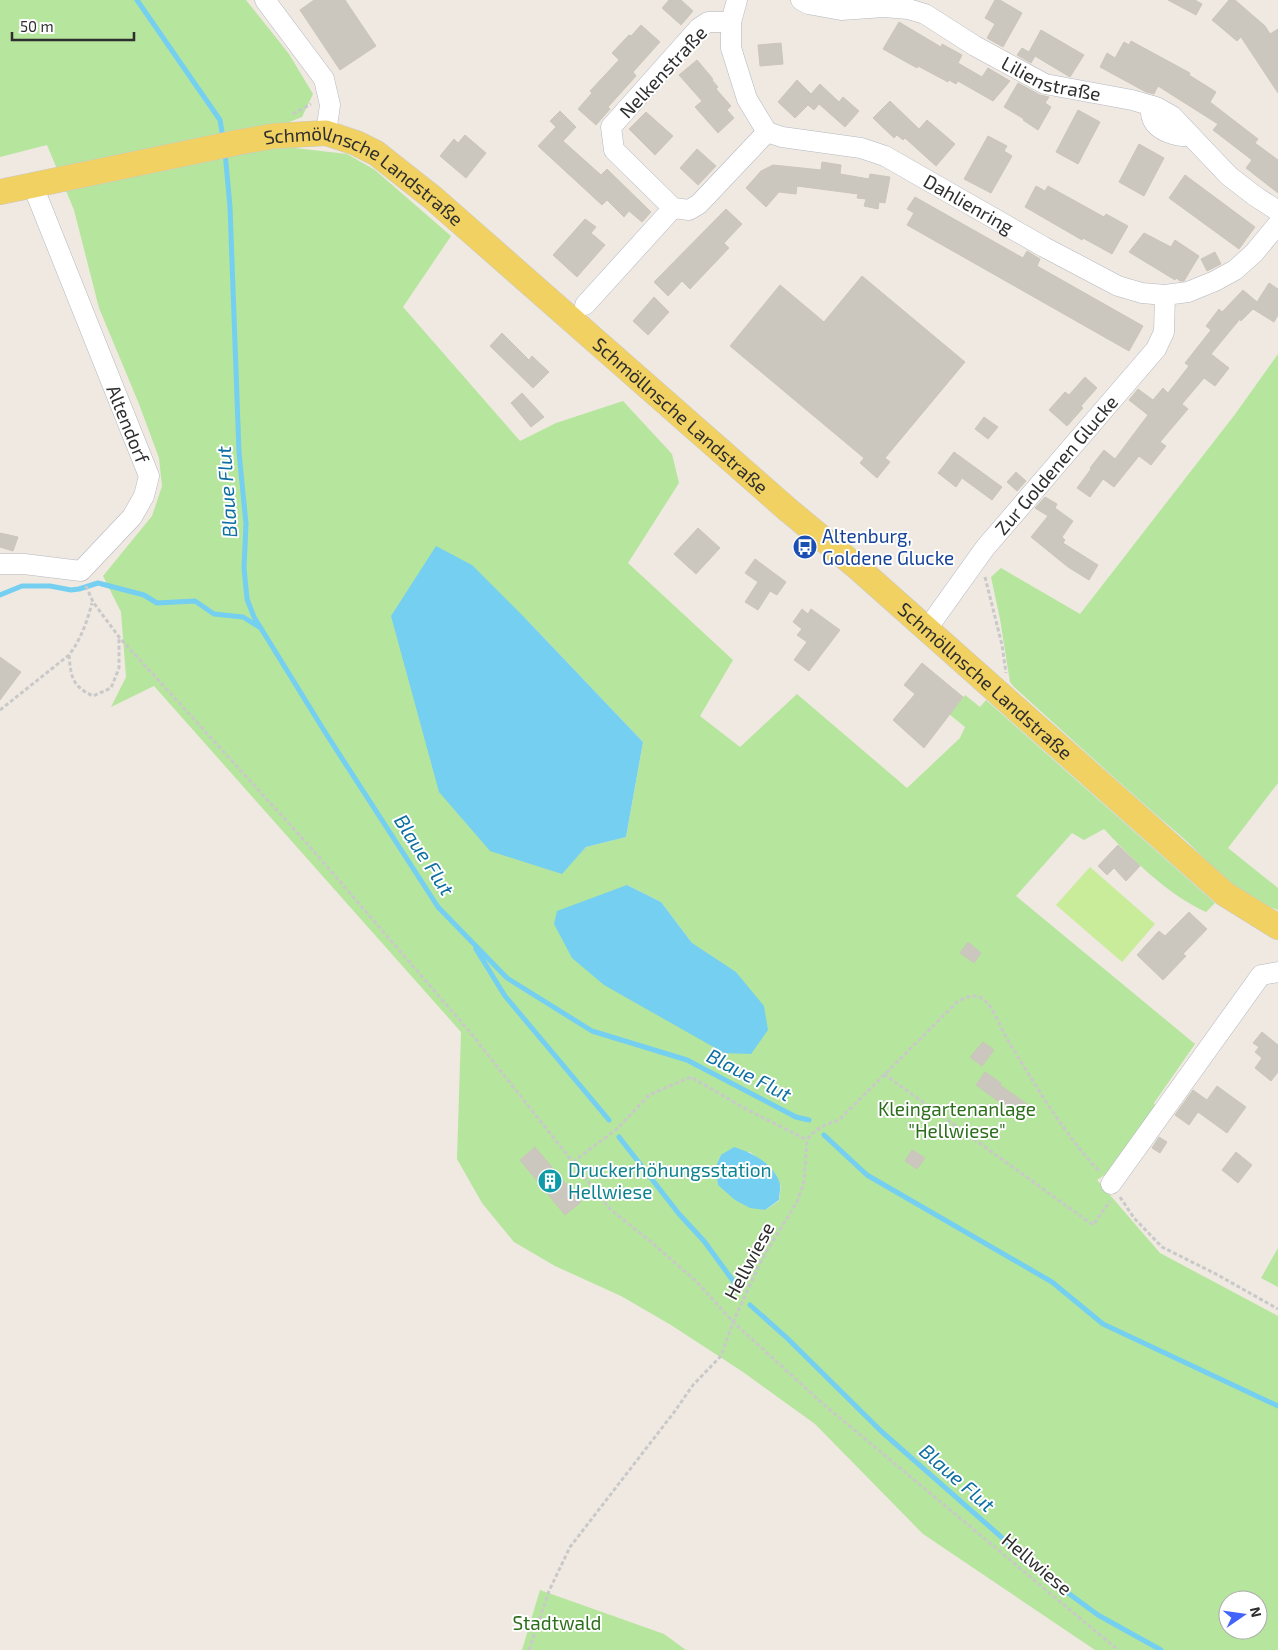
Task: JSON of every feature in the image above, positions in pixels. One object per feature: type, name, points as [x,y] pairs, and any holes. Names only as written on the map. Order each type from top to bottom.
[{"type":"main road","name":"Schmöllnsche Landstraße","points":[[0,192],[274,136],[326,133],[356,143],[376,153],[433,198],[787,509],[858,568],[1225,894],[1278,927]]},
{"type":"street","points":[[265,0],[324,79],[330,104],[326,133]]},
{"type":"street","points":[[585,305],[673,208],[689,210],[699,204],[767,132],[747,99],[731,48],[732,22],[737,0]]},
{"type":"street","name":"Lilienstraße","points":[[801,0],[808,4],[841,10],[884,7],[908,9],[925,14],[974,46],[1045,84],[1132,100],[1152,106],[1172,116],[1229,176],[1278,211]]},
{"type":"street","name":"Nelkenstraße","points":[[673,208],[614,150],[611,127],[699,28],[708,22],[732,22]]},
{"type":"street","name":"Dahlienring","points":[[767,132],[782,137],[861,148],[885,156],[1044,247],[1118,286],[1142,293],[1165,295],[1188,292],[1215,282],[1235,270],[1254,253],[1278,224]]},
{"type":"street","name":"Altendorf","points":[[0,564],[24,564],[81,571],[132,517],[144,496],[149,476],[33,186]]},
{"type":"street","name":"Zur Goldenen Glucke","points":[[927,629],[985,548],[1156,349],[1164,332],[1165,295]]},
{"type":"street","points":[[1114,1188],[1261,975],[1278,972]]},
{"type":"path","points":[[983,568],[1002,645],[1006,674]]},
{"type":"path","points":[[89,594],[119,636],[304,840],[469,1031],[610,1209],[697,1282],[733,1322],[721,1356],[693,1385],[570,1547],[549,1590],[529,1650]]},
{"type":"path","points":[[0,710],[69,655],[78,644],[93,602]]},
{"type":"path","points":[[69,655],[71,672],[79,690],[93,696],[111,688],[119,668],[119,636]]},
{"type":"path","points":[[573,1162],[618,1128],[649,1096],[691,1077],[744,1108],[807,1140],[810,1135],[825,1125],[839,1120],[958,1001],[971,995],[980,997],[988,1004],[1037,1087],[1084,1156],[1114,1188],[1134,1218],[1162,1247],[1216,1274],[1278,1309]]},
{"type":"path","points":[[884,1074],[1093,1226],[1114,1188]]},
{"type":"path","name":"Hellwiese","points":[[807,1140],[804,1182],[797,1202],[762,1259],[733,1322],[822,1403],[1118,1650]]},
{"type":"green space","name":"Kleingartenanlage \"Hellwiese\"","points":[[0,0],[246,0],[289,54],[313,94],[302,117],[282,125],[295,148],[347,154],[375,170],[451,236],[403,307],[520,441],[556,423],[623,401],[672,454],[679,483],[628,563],[733,660],[700,716],[740,747],[797,694],[907,788],[960,738],[965,727],[949,714],[965,695],[980,707],[986,700],[1215,903],[1206,912],[1178,896],[1139,865],[1104,829],[1084,840],[1072,833],[1016,896],[1195,1044],[1154,1103],[1157,1111],[1115,1168],[1097,1180],[1160,1253],[1278,1316],[1278,1650],[1095,1650],[923,1534],[815,1424],[743,1372],[671,1325],[621,1296],[555,1266],[514,1242],[482,1203],[457,1159],[461,1032],[154,686],[111,707],[126,677],[121,612],[103,576],[152,516],[162,486],[159,458],[99,308],[74,210],[47,145],[0,157]],"holes":[[[525,618],[643,742],[626,837],[586,847],[561,874]],[[627,885],[661,902],[692,943]],[[750,1152],[774,1172],[781,1186],[779,1201],[765,1210],[718,1185],[715,1168],[721,1155]]]},
{"type":"green space","points":[[1278,354],[1278,783],[1228,848],[1278,888],[1278,910],[1250,897],[1225,879],[1182,837],[1014,687],[1010,682],[991,577],[1001,568],[1080,614],[1236,413]]},
{"type":"green space","points":[[1090,867],[1155,924],[1122,962],[1056,905]]},
{"type":"green space","points":[[1278,1248],[1278,1287],[1261,1278]]},
{"type":"green space","name":"Stadtwald","points":[[540,1590],[664,1634],[686,1650],[522,1650]]},
{"type":"water","points":[[436,546],[472,565],[643,742],[626,837],[586,847],[562,874],[490,851],[439,792],[391,616]]},
{"type":"water","points":[[627,885],[661,902],[692,943],[736,972],[764,1006],[768,1030],[751,1054],[724,1053],[604,985],[572,958],[554,924],[557,911]]},
{"type":"water","points":[[734,1147],[762,1160],[777,1177],[780,1184],[779,1200],[765,1210],[750,1208],[735,1200],[718,1185],[715,1168],[721,1155]]},
{"type":"building","points":[[314,0],[345,0],[376,46],[340,70],[300,10]]},
{"type":"building","points":[[669,0],[681,0],[693,11],[681,25],[662,8]]},
{"type":"building","points":[[995,0],[1000,0],[1022,13],[1003,47],[987,38],[995,24],[985,18]]},
{"type":"building","points":[[1168,0],[1195,0],[1202,4],[1196,15]]},
{"type":"building","points":[[1229,0],[1235,0],[1265,26],[1270,34],[1278,29],[1278,93],[1241,37],[1237,41],[1212,20]]},
{"type":"building","points":[[899,22],[941,47],[942,44],[962,55],[958,63],[982,77],[988,68],[1010,81],[993,101],[958,81],[956,84],[949,80],[948,82],[918,66],[917,68],[883,49]]},
{"type":"building","points":[[641,25],[660,42],[633,72],[636,76],[608,107],[610,109],[596,125],[578,109],[592,93],[590,91],[619,60],[612,53]]},
{"type":"building","points":[[1041,30],[1084,55],[1070,77],[1035,56],[1031,63],[1017,55],[1022,48],[1029,52]]},
{"type":"building","points":[[1131,41],[1190,73],[1189,75],[1216,92],[1210,102],[1258,139],[1255,143],[1278,160],[1278,193],[1246,168],[1252,160],[1213,130],[1218,124],[1158,86],[1154,94],[1146,92],[1100,67],[1107,53],[1115,58],[1124,42],[1129,45]]},
{"type":"building","points":[[781,43],[783,64],[760,66],[758,45]]},
{"type":"building","points":[[697,60],[713,79],[718,87],[716,89],[731,106],[727,110],[734,118],[718,133],[695,107],[702,101],[679,75]]},
{"type":"building","points":[[797,80],[811,94],[820,84],[839,102],[843,97],[859,111],[845,127],[819,104],[814,110],[808,105],[795,118],[778,102]]},
{"type":"building","points":[[1018,83],[1040,95],[1049,97],[1045,103],[1051,107],[1038,130],[1004,107]]},
{"type":"building","points":[[890,101],[919,129],[927,120],[955,144],[936,166],[905,138],[903,140],[897,135],[894,138],[873,118]]},
{"type":"building","points":[[1078,110],[1100,122],[1078,164],[1056,152]]},
{"type":"building","points":[[560,111],[576,127],[563,141],[601,175],[607,169],[651,212],[642,222],[629,211],[624,217],[607,200],[602,205],[538,146],[556,127],[550,121]]},
{"type":"building","points":[[646,112],[673,136],[655,155],[629,129]]},
{"type":"building","points":[[465,135],[486,153],[466,178],[440,156],[454,139],[458,143]]},
{"type":"building","points":[[988,136],[1007,146],[1004,151],[1012,156],[991,193],[964,179]]},
{"type":"building","points":[[1139,144],[1164,158],[1144,196],[1119,182]]},
{"type":"building","points":[[697,149],[716,166],[698,185],[680,168]]},
{"type":"building","points":[[822,162],[841,165],[840,174],[869,179],[870,174],[890,177],[885,203],[879,202],[878,209],[864,206],[866,199],[857,198],[858,194],[797,186],[796,194],[779,192],[766,207],[746,188],[761,171],[773,165],[821,170]]},
{"type":"building","points":[[1185,175],[1255,227],[1239,249],[1169,198]]},
{"type":"building","points":[[1036,186],[1045,191],[1048,186],[1104,217],[1106,214],[1128,226],[1112,254],[1083,238],[1082,240],[1025,207]]},
{"type":"building","points":[[915,197],[1023,258],[1027,251],[1040,259],[1037,266],[1143,326],[1129,351],[907,225],[914,213],[907,209]]},
{"type":"building","points":[[726,209],[742,224],[724,243],[729,248],[690,289],[682,281],[668,296],[654,282]]},
{"type":"building","points":[[585,219],[596,227],[591,233],[605,245],[577,277],[553,255]]},
{"type":"building","points":[[1144,233],[1171,247],[1175,240],[1199,256],[1184,281],[1176,278],[1175,280],[1129,252]]},
{"type":"building","points":[[1215,252],[1221,264],[1207,271],[1201,259]]},
{"type":"building","points":[[862,276],[965,362],[885,458],[890,462],[877,478],[860,463],[864,458],[730,346],[780,285],[824,322]]},
{"type":"building","points":[[1269,283],[1278,289],[1278,315],[1274,322],[1253,309],[1241,321],[1240,319],[1211,354],[1229,368],[1215,386],[1204,378],[1182,404],[1188,409],[1160,442],[1166,446],[1151,465],[1139,456],[1114,487],[1103,479],[1090,497],[1077,488],[1104,450],[1115,459],[1148,415],[1129,400],[1138,389],[1153,400],[1163,388],[1168,393],[1189,366],[1185,363],[1211,330],[1206,326],[1219,309],[1222,312],[1243,290],[1257,302]]},
{"type":"building","points":[[654,297],[669,312],[648,335],[633,321]]},
{"type":"building","points":[[502,333],[529,360],[532,356],[549,372],[533,388],[490,346]]},
{"type":"building","points":[[1085,377],[1097,388],[1067,426],[1049,410],[1065,392],[1069,395]]},
{"type":"building","points":[[522,393],[544,417],[531,427],[511,403]]},
{"type":"building","points":[[984,417],[998,427],[988,439],[975,429]]},
{"type":"building","points":[[954,452],[1002,487],[992,500],[962,478],[956,487],[938,473]]},
{"type":"building","points":[[1016,472],[1026,481],[1017,491],[1007,482]]},
{"type":"building","points":[[1045,497],[1057,504],[1055,508],[1073,521],[1062,537],[1065,540],[1063,543],[1098,565],[1089,580],[1068,567],[1031,537],[1048,516],[1035,508]]},
{"type":"building","points":[[698,528],[720,548],[696,574],[674,554]]},
{"type":"building","points":[[0,533],[18,537],[13,551],[0,547]]},
{"type":"building","points":[[755,559],[786,582],[777,595],[770,591],[758,610],[745,602],[758,582],[745,573]]},
{"type":"building","points":[[802,609],[808,614],[811,609],[840,630],[809,671],[794,660],[807,642],[797,635],[802,629],[793,622]]},
{"type":"building","points":[[0,657],[21,672],[0,700]]},
{"type":"building","points":[[922,663],[963,697],[924,748],[893,720],[915,694],[904,685]]},
{"type":"building","points":[[1118,845],[1140,866],[1126,881],[1114,868],[1107,875],[1098,866]]},
{"type":"building","points":[[1189,912],[1207,929],[1183,954],[1186,956],[1163,980],[1137,955],[1159,931],[1165,936]]},
{"type":"building","points":[[968,942],[981,953],[974,963],[960,953]]},
{"type":"building","points":[[1262,1032],[1278,1045],[1278,1072],[1271,1081],[1255,1068],[1262,1058],[1255,1052],[1259,1047],[1253,1043]]},
{"type":"building","points":[[983,1042],[994,1050],[982,1066],[970,1057]]},
{"type":"building","points":[[985,1072],[1027,1104],[1018,1116],[976,1085]]},
{"type":"building","points":[[1217,1086],[1246,1107],[1227,1133],[1198,1112],[1189,1125],[1175,1115],[1193,1090],[1207,1100]]},
{"type":"building","points":[[1159,1137],[1167,1142],[1160,1153],[1152,1148]]},
{"type":"building","name":"Druckerhöhungsstation Hellwiese","points":[[535,1147],[581,1202],[565,1215],[520,1160]]},
{"type":"building","points":[[912,1150],[925,1158],[917,1169],[905,1161]]},
{"type":"building","points":[[1236,1152],[1252,1165],[1238,1183],[1222,1170]]},
{"type":"waterway","name":"Blaue Flut","points":[[137,0],[220,120],[223,138]]},
{"type":"waterway","name":"Blaue Flut","points":[[225,152],[230,207],[239,452],[246,524],[244,568],[247,599],[254,617],[325,732],[438,907],[507,978],[592,1031],[687,1060],[796,1117],[809,1120]]},
{"type":"waterway","points":[[0,595],[22,586],[50,586],[71,590],[98,583],[144,595],[157,603],[195,601],[214,614],[243,617],[259,627]]},
{"type":"waterway","name":"Blaue Flut","points":[[476,949],[505,996],[609,1120]]},
{"type":"waterway","name":"Blaue Flut","points":[[824,1135],[867,1175],[1052,1282],[1103,1324],[1278,1406]]},
{"type":"waterway","name":"Blaue Flut","points":[[619,1137],[679,1214],[704,1241],[739,1289]]},
{"type":"waterway","name":"Blaue Flut","points":[[750,1305],[787,1338],[882,1432],[1049,1579],[1098,1615],[1161,1650]]},
{"type":"place","name":"Altenburg, Goldene Glucke","points":[[805,547]]},
{"type":"place","name":"Druckerhöhungsstation Hellwiese","points":[[550,1181]]}]
